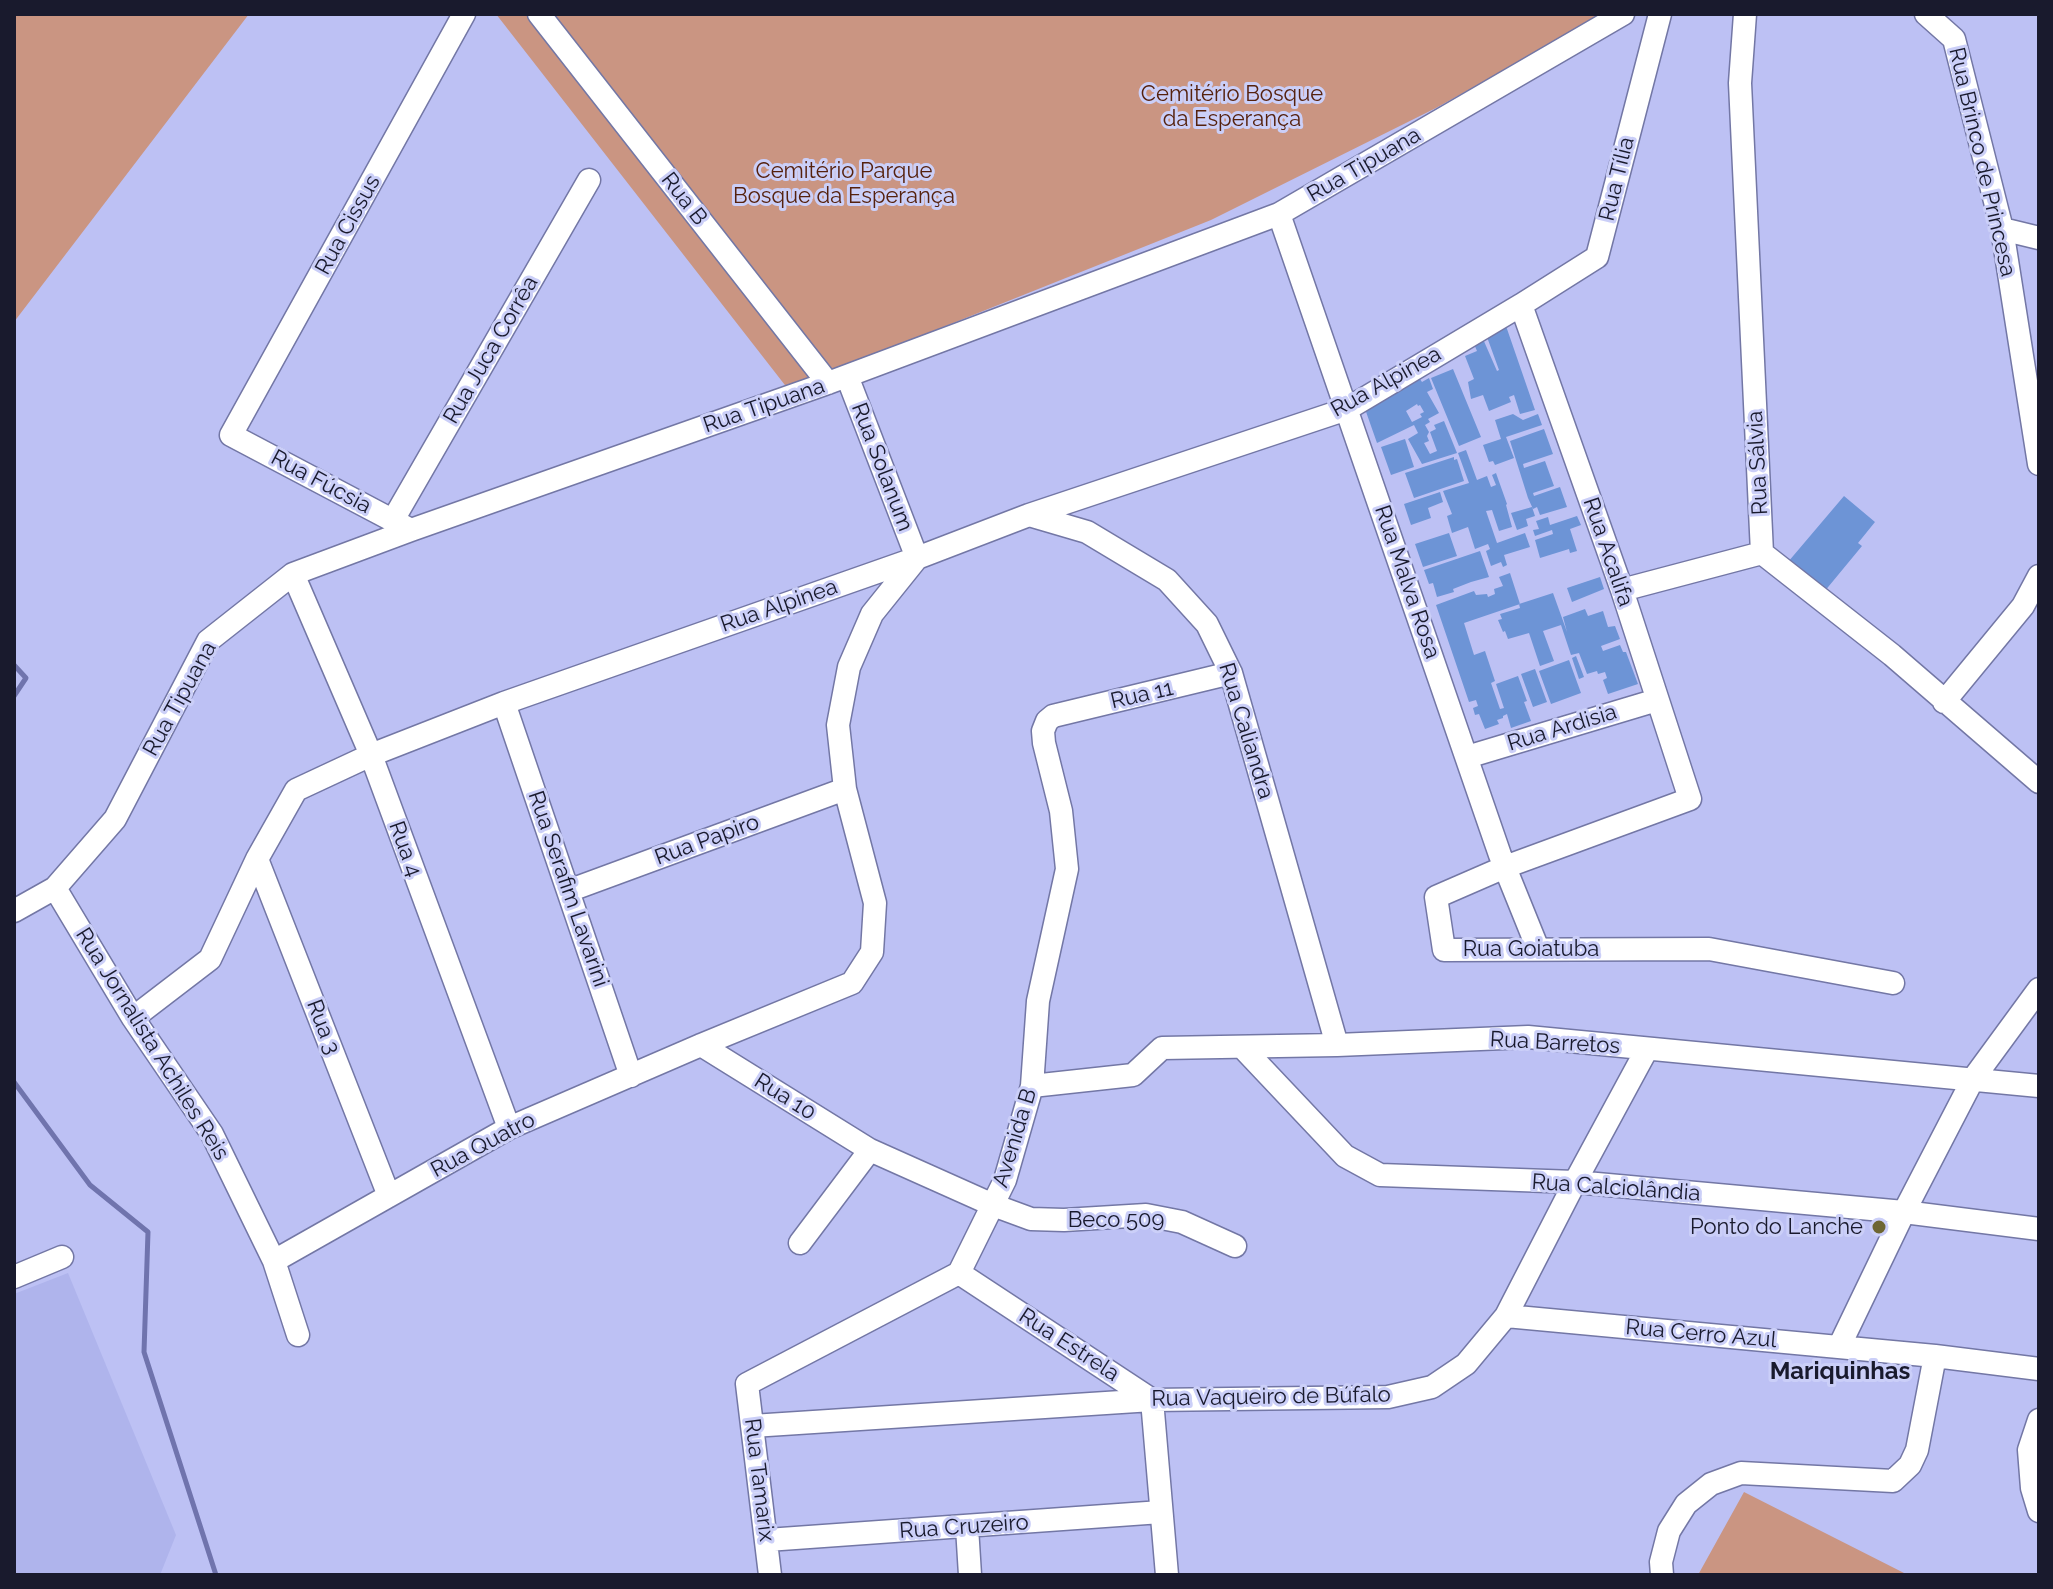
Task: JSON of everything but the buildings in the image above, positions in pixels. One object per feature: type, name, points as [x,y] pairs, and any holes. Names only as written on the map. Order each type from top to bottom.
[{"type":"street","name":"Rua Cissus","points":[[231,435],[464,14]]},
{"type":"street","name":"Rua B","points":[[539,14],[838,379]]},
{"type":"street","name":"Rua Tipuana","points":[[14,911],[55,888],[115,819],[208,641],[293,574],[402,525],[838,379],[1279,214],[1623,14]]},
{"type":"street","name":"Rua Tília","points":[[1521,305],[1597,257],[1660,14]]},
{"type":"street","name":"Rua Sálvia","points":[[1745,14],[1740,83],[1762,553]]},
{"type":"street","name":"Rua Brinco de Princesa","points":[[1926,14],[1954,39],[2002,229],[2039,464]]},
{"type":"street","name":"Rua Juca Corrêa","points":[[402,525],[589,180]]},
{"type":"street","name":"Rua Malva Rosa","points":[[1279,214],[1505,867],[1538,949]]},
{"type":"street","points":[[2002,229],[2039,238]]},
{"type":"street","name":"Rua Alpinea","points":[[133,1018],[210,959],[257,859],[296,790],[371,755],[504,703],[917,558],[1029,515],[1347,409],[1521,305]]},
{"type":"street","name":"Rua Acalifa","points":[[1521,305],[1622,590],[1690,799]]},
{"type":"street","name":"Rua Solanum","points":[[838,379],[917,558]]},
{"type":"street","name":"Rua Fúcsia","points":[[231,435],[402,525]]},
{"type":"street","name":"Rua Caliandra","points":[[1029,515],[1087,532],[1167,580],[1207,624],[1231,673],[1337,1045]]},
{"type":"street","points":[[1622,590],[1762,553],[1892,655],[2039,782]]},
{"type":"street","points":[[701,1045],[852,983],[872,952],[875,903],[845,789],[838,725],[849,667],[872,614],[917,558]]},
{"type":"street","name":"Rua 4","points":[[293,574],[371,755],[509,1128]]},
{"type":"street","points":[[1944,702],[2023,606],[2039,576]]},
{"type":"street","name":"Rua 11","points":[[1053,716],[1231,673]]},
{"type":"street","name":"Rua Ardisia","points":[[1467,757],[1657,700]]},
{"type":"street","name":"Rua Serafim Lavarini","points":[[504,703],[631,1076]]},
{"type":"street","name":"Avenida B","points":[[959,1273],[1005,1180],[1032,1086],[1038,1001],[1067,869],[1061,811],[1044,743],[1043,731],[1053,716]]},
{"type":"street","name":"Rua Papiro","points":[[568,891],[845,789]]},
{"type":"street","name":"Rua Goiatuba","points":[[1690,799],[1505,867],[1436,897],[1444,950],[1709,949],[1893,983]]},
{"type":"street","name":"Rua 3","points":[[257,859],[389,1196]]},
{"type":"street","name":"Rua Jornalista Achiles Reis","points":[[55,888],[133,1018],[212,1134],[274,1261],[298,1335]]},
{"type":"street","points":[[1839,1347],[1973,1079],[2039,989]]},
{"type":"street","name":"Rua Barretos","points":[[1032,1086],[1133,1075],[1162,1048],[1528,1037],[2039,1086]]},
{"type":"street","name":"Rua Quatro","points":[[274,1261],[509,1128],[701,1045]]},
{"type":"street","name":"Rua 10","points":[[701,1045],[870,1150],[993,1205]]},
{"type":"street","name":"Rua Calciolândia","points":[[1242,1047],[1345,1156],[1380,1175],[1575,1182],[1904,1212],[2039,1229]]},
{"type":"street","name":"Rua Vaqueiro de Búfalo","points":[[752,1426],[1152,1400],[1388,1397],[1432,1387],[1466,1364],[1506,1316],[1647,1049]]},
{"type":"street","points":[[800,1243],[870,1150]]},
{"type":"street","name":"Beco 509","points":[[993,1205],[1031,1219],[1146,1215],[1182,1222],[1235,1246]]},
{"type":"street","points":[[14,1277],[62,1257]]},
{"type":"street","name":"Rua Tamarix","points":[[770,1575],[747,1384],[959,1273]]},
{"type":"street","name":"Rua Estrela","points":[[959,1273],[1152,1400]]},
{"type":"street","name":"Rua Cerro Azul","points":[[1506,1316],[1935,1356],[2039,1369]]},
{"type":"street","points":[[1662,1575],[1661,1562],[1669,1531],[1686,1504],[1711,1484],[1741,1473],[1893,1481],[1910,1465],[1917,1450],[1935,1356]]},
{"type":"street","points":[[1152,1400],[1167,1575]]},
{"type":"street","points":[[2039,1420],[2029,1450],[2032,1488],[2039,1511]]},
{"type":"street","name":"Rua Cruzeiro","points":[[767,1540],[1161,1512]]},
{"type":"street","points":[[967,1527],[970,1575]]},
{"type":"shaded area","points":[[68,1273],[176,1535],[160,1575],[14,1575],[14,1294]]},
{"type":"green space","points":[[14,14],[249,14],[14,322]]},
{"type":"green space","name":"Cemitério Parque Bosque da Esperança","points":[[496,14],[1605,14],[1436,108],[1211,220],[788,389]]},
{"type":"green space","points":[[1744,1492],[1908,1575],[1698,1575]]},
{"type":"waterway","points":[[14,665],[26,678],[14,696]]},
{"type":"waterway","points":[[14,1082],[90,1185],[148,1232],[144,1352],[216,1575]]},
{"type":"place","name":"Ponto do Lanche","points":[[1879,1227]]},
{"type":"district","name":"Mariquinhas","points":[[1840,1372]]},
{"type":"park label","name":"Cemitério Bosque da Esperança","points":[[1232,106]]}]
